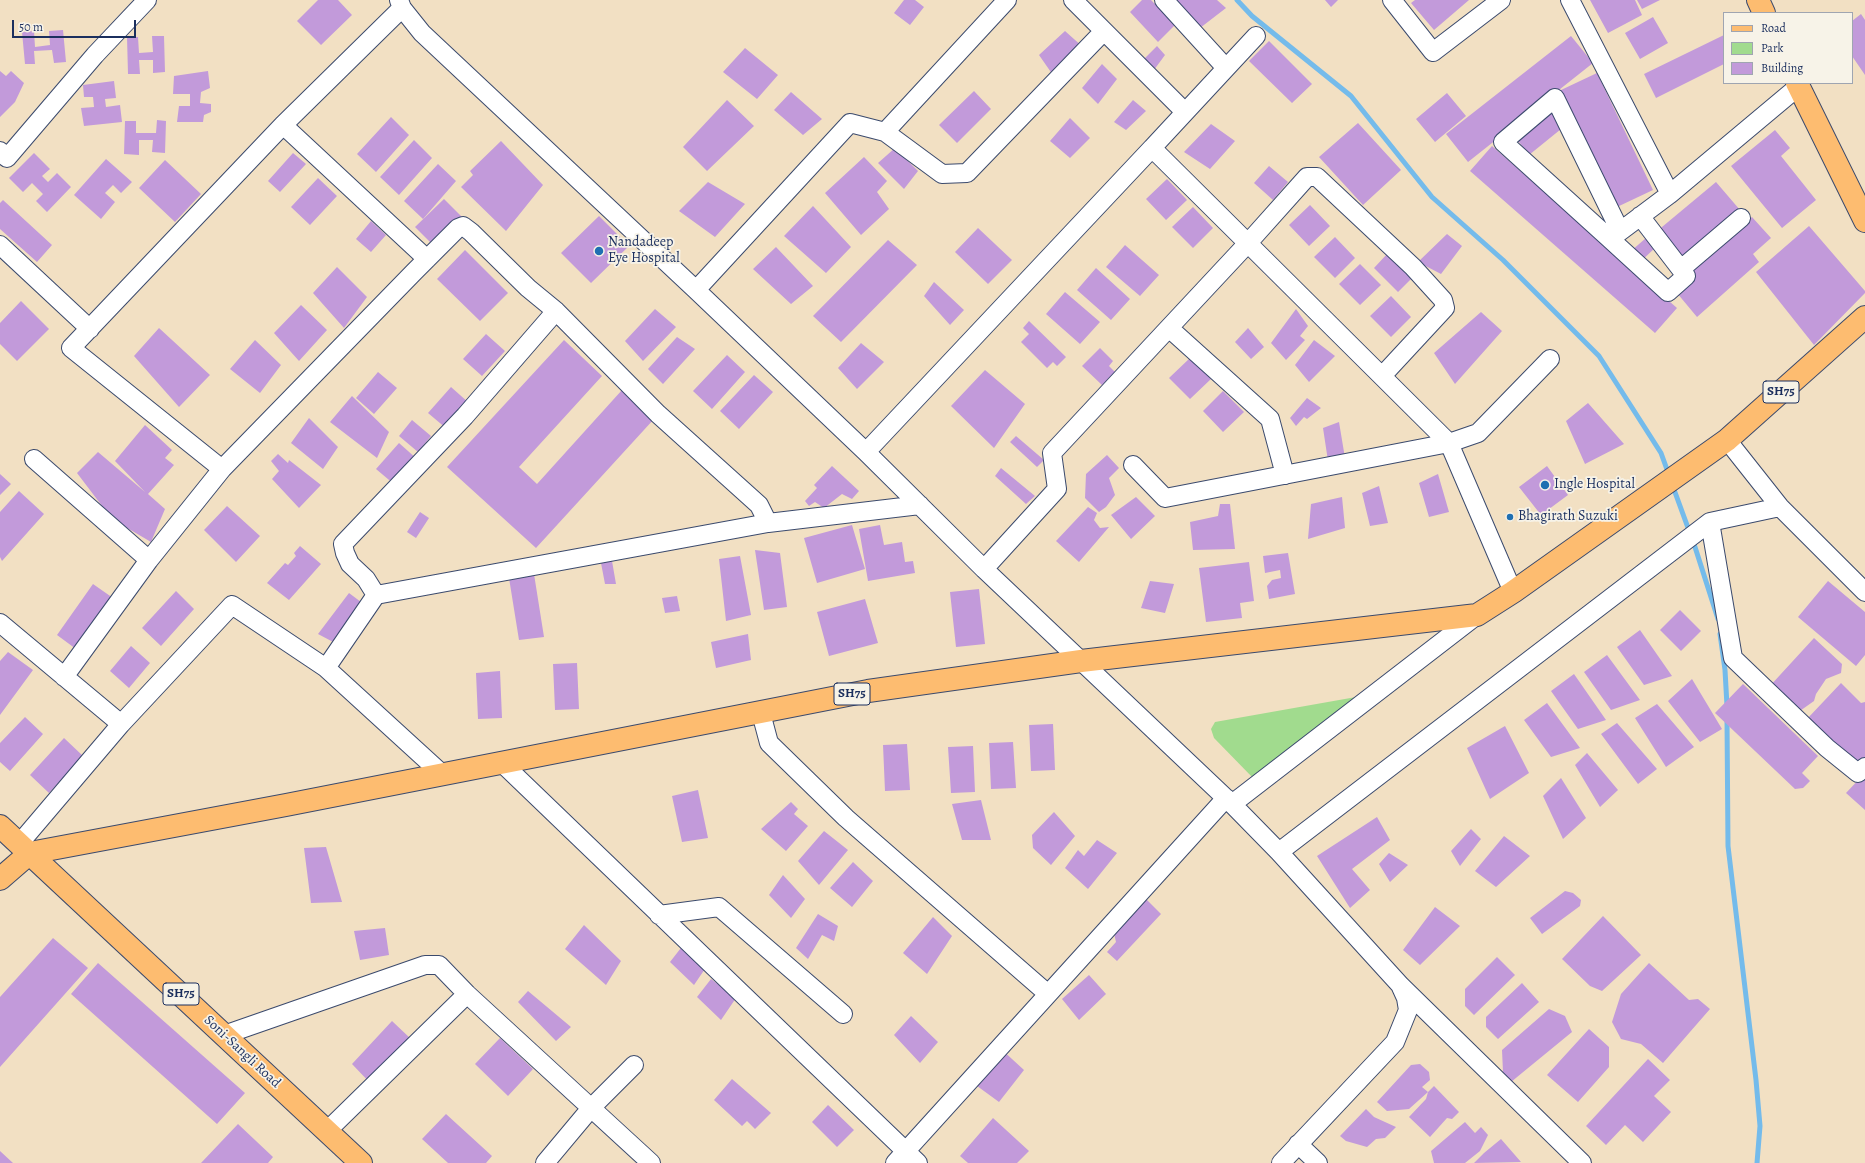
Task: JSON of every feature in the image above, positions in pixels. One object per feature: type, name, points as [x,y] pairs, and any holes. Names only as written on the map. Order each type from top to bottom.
[{"type":"main road","points":[[1758,0],[1764,12]]},
{"type":"main road","points":[[1798,85],[1865,222]]},
{"type":"main road","name":"SH75","points":[[24,848],[502,763],[868,691],[1081,661],[1477,615],[1513,592],[1648,498],[1727,440],[1865,317]]},
{"type":"main road","name":"Soni-Sangli Road","points":[[0,826],[361,1163]]},
{"type":"main road","points":[[0,879],[24,848]]},
{"type":"street","points":[[0,151],[6,158],[95,55],[147,0]]},
{"type":"street","points":[[885,132],[1007,0]]},
{"type":"street","points":[[1072,0],[1185,112]]},
{"type":"street","points":[[1164,0],[1226,68]]},
{"type":"street","points":[[1392,0],[1433,52],[1501,0]]},
{"type":"street","points":[[1570,0],[1670,194]]},
{"type":"street","points":[[222,468],[72,348],[283,125],[401,4],[422,33],[696,290],[866,452],[984,569],[1229,801],[1279,852],[1401,986],[1582,1163]]},
{"type":"street","points":[[696,290],[850,123],[885,132],[942,174],[968,173],[1104,31]]},
{"type":"street","points":[[866,452],[1256,36]]},
{"type":"street","points":[[1615,235],[1670,194],[1798,85]]},
{"type":"street","points":[[1615,235],[1555,98],[1503,142],[1615,235],[1668,292],[1686,276],[1640,216]]},
{"type":"street","points":[[283,125],[427,259]]},
{"type":"street","points":[[1152,148],[1449,443],[1513,592]]},
{"type":"street","points":[[984,569],[1057,489],[1052,452],[1248,243],[1307,177],[1317,177],[1437,291],[1444,300],[1445,308],[1382,376]]},
{"type":"street","points":[[1680,269],[1741,218]]},
{"type":"street","points":[[64,677],[149,560],[222,468],[427,259],[458,228],[463,226],[528,288],[556,311],[658,414],[759,505],[768,523]]},
{"type":"street","points":[[0,245],[90,329]]},
{"type":"street","points":[[376,595],[366,579],[350,564],[343,544],[465,416],[556,311]]},
{"type":"street","points":[[1169,328],[1270,419],[1285,475]]},
{"type":"street","points":[[1133,465],[1165,498],[1449,443],[1478,433],[1550,359]]},
{"type":"street","points":[[1727,440],[1780,508],[1865,592]]},
{"type":"street","points":[[34,459],[149,560]]},
{"type":"street","points":[[326,668],[376,595],[768,523],[920,505]]},
{"type":"street","points":[[1279,852],[1710,522],[1780,508]]},
{"type":"street","points":[[1710,522],[1733,658],[1827,748],[1858,773],[1865,767]]},
{"type":"street","points":[[24,848],[121,724],[232,605],[326,668],[442,774]]},
{"type":"street","points":[[502,763],[659,915],[906,1159],[1048,994],[1229,801],[1477,615]]},
{"type":"street","points":[[0,623],[121,724]]},
{"type":"street","points":[[761,713],[769,743],[846,818],[1048,994]]},
{"type":"street","points":[[659,915],[719,907],[843,1014]]},
{"type":"street","points":[[224,1035],[424,965],[439,965],[467,994],[651,1163]]},
{"type":"street","points":[[1281,1163],[1395,1042],[1408,1010],[1406,998],[1401,986]]},
{"type":"street","points":[[327,1131],[467,994]]},
{"type":"street","points":[[545,1163],[591,1108],[634,1066]]},
{"type":"street","points":[[1298,1144],[1318,1163]]},
{"type":"green space","points":[[1373,694],[1254,779],[1214,738],[1211,729],[1215,722]]},
{"type":"building","points":[[318,0],[338,0],[352,15],[321,45],[297,21]]},
{"type":"building","points":[[904,0],[915,0],[924,7],[910,25],[894,13]]},
{"type":"building","points":[[1142,0],[1151,0],[1175,25],[1158,42],[1130,12]]},
{"type":"building","points":[[1173,0],[1217,0],[1226,8],[1200,28]]},
{"type":"building","points":[[1325,0],[1338,0],[1331,7]]},
{"type":"building","points":[[1415,0],[1469,0],[1434,30],[1411,3]]},
{"type":"building","points":[[1590,0],[1635,0],[1642,15],[1608,33]]},
{"type":"building","points":[[1637,0],[1660,0],[1642,9]]},
{"type":"building","points":[[1861,14],[1865,20],[1865,75],[1853,57],[1853,20]]},
{"type":"building","points":[[1653,17],[1668,43],[1640,59],[1625,33]]},
{"type":"building","points":[[63,30],[66,62],[54,63],[52,50],[34,51],[35,64],[25,64],[22,32],[34,31],[35,47],[50,45],[49,31]]},
{"type":"building","points":[[1065,31],[1084,48],[1055,78],[1039,55]]},
{"type":"building","points":[[1723,35],[1723,64],[1656,98],[1644,74]]},
{"type":"building","points":[[152,36],[164,36],[165,72],[153,73],[153,60],[139,60],[140,74],[128,74],[127,37],[138,37],[139,53],[153,52]]},
{"type":"building","points":[[1571,36],[1593,63],[1468,162],[1446,134]]},
{"type":"building","points":[[1269,41],[1312,84],[1292,103],[1249,61]]},
{"type":"building","points":[[1157,46],[1165,55],[1151,74],[1143,60]]},
{"type":"building","points":[[745,48],[778,75],[757,99],[723,72]]},
{"type":"building","points":[[1102,64],[1117,79],[1098,104],[1082,88]]},
{"type":"building","points":[[0,71],[6,76],[11,71],[24,83],[15,102],[0,117]]},
{"type":"building","points":[[208,71],[210,88],[201,92],[200,103],[211,104],[211,112],[204,115],[203,122],[177,122],[179,106],[190,106],[190,94],[173,94],[174,76]]},
{"type":"building","points":[[1597,73],[1653,190],[1617,207],[1561,90]]},
{"type":"building","points":[[114,81],[116,98],[105,99],[106,107],[120,105],[122,122],[84,126],[81,108],[94,107],[93,97],[84,97],[83,85]]},
{"type":"building","points":[[974,91],[991,109],[957,143],[939,125]]},
{"type":"building","points":[[791,92],[822,119],[803,135],[774,110]]},
{"type":"building","points":[[1447,93],[1466,116],[1435,142],[1416,119]]},
{"type":"building","points":[[727,100],[754,126],[707,171],[683,147]]},
{"type":"building","points":[[1133,100],[1146,111],[1126,130],[1114,122]]},
{"type":"building","points":[[1552,109],[1566,125],[1529,155],[1516,138]]},
{"type":"building","points":[[391,117],[409,135],[376,172],[357,154]]},
{"type":"building","points":[[1070,118],[1090,138],[1070,158],[1050,141]]},
{"type":"building","points":[[157,120],[166,121],[165,153],[152,152],[153,140],[139,140],[139,155],[124,154],[125,121],[136,121],[136,133],[156,133]]},
{"type":"building","points":[[1358,123],[1401,170],[1363,205],[1319,157]]},
{"type":"building","points":[[1211,124],[1235,141],[1210,169],[1184,152]]},
{"type":"building","points":[[1775,130],[1790,148],[1781,156],[1816,200],[1782,228],[1731,166]]},
{"type":"building","points":[[414,140],[432,158],[399,195],[380,177]]},
{"type":"building","points":[[501,141],[543,185],[506,231],[461,187],[473,175],[470,171]]},
{"type":"building","points":[[1492,146],[1677,308],[1655,333],[1470,171]]},
{"type":"building","points":[[895,148],[918,171],[904,189],[878,163]]},
{"type":"building","points":[[34,153],[50,169],[42,176],[48,182],[57,173],[71,187],[47,212],[36,201],[43,194],[32,183],[23,192],[9,178]]},
{"type":"building","points":[[293,153],[306,164],[280,192],[268,181]]},
{"type":"building","points":[[864,157],[887,181],[877,192],[889,209],[861,235],[825,193]]},
{"type":"building","points":[[106,159],[132,182],[121,193],[113,185],[105,193],[115,202],[101,219],[74,195]]},
{"type":"building","points":[[165,160],[201,194],[175,222],[139,188]]},
{"type":"building","points":[[438,164],[456,181],[423,219],[404,201]]},
{"type":"building","points":[[1269,166],[1288,182],[1273,200],[1254,183]]},
{"type":"building","points":[[318,178],[337,196],[310,225],[291,207]]},
{"type":"building","points":[[1167,179],[1187,200],[1166,220],[1146,199]]},
{"type":"building","points":[[708,182],[745,204],[715,237],[679,211]]},
{"type":"building","points":[[1716,182],[1740,210],[1680,260],[1656,232]]},
{"type":"building","points":[[444,199],[463,218],[435,247],[415,227]]},
{"type":"building","points":[[3,200],[52,245],[37,262],[0,229],[0,203]]},
{"type":"building","points":[[1310,205],[1330,226],[1309,246],[1289,225]]},
{"type":"building","points":[[813,206],[851,247],[826,273],[784,236]]},
{"type":"building","points":[[1193,207],[1213,228],[1193,248],[1172,227]]},
{"type":"building","points":[[599,216],[629,246],[591,283],[561,253]]},
{"type":"building","points":[[1752,217],[1771,238],[1753,254],[1759,262],[1697,317],[1677,293],[1695,277],[1693,270]]},
{"type":"building","points":[[371,221],[386,235],[371,252],[356,239]]},
{"type":"building","points":[[1809,226],[1865,291],[1865,293],[1814,345],[1756,272]]},
{"type":"building","points":[[978,228],[1012,260],[988,284],[955,252]]},
{"type":"building","points":[[1447,234],[1462,246],[1441,274],[1418,262]]},
{"type":"building","points":[[1335,237],[1355,258],[1335,278],[1314,257]]},
{"type":"building","points":[[1646,238],[1655,248],[1640,262],[1631,251]]},
{"type":"building","points":[[888,240],[917,265],[841,342],[813,316]]},
{"type":"building","points":[[1125,245],[1159,275],[1140,296],[1106,267]]},
{"type":"building","points":[[776,247],[813,286],[791,304],[753,269]]},
{"type":"building","points":[[465,250],[508,293],[480,321],[437,279]]},
{"type":"building","points":[[1388,253],[1413,277],[1398,292],[1374,268]]},
{"type":"building","points":[[1360,264],[1381,285],[1360,305],[1339,284]]},
{"type":"building","points":[[337,267],[367,297],[344,328],[313,293]]},
{"type":"building","points":[[1096,268],[1130,299],[1111,320],[1077,290]]},
{"type":"building","points":[[934,282],[964,310],[950,325],[924,296]]},
{"type":"building","points":[[1065,292],[1100,322],[1080,344],[1046,314]]},
{"type":"building","points":[[1391,296],[1411,317],[1391,337],[1370,316]]},
{"type":"building","points":[[21,301],[49,329],[17,361],[0,344],[0,323]]},
{"type":"building","points":[[301,305],[327,330],[299,361],[274,333]]},
{"type":"building","points":[[655,309],[676,327],[643,361],[625,341]]},
{"type":"building","points":[[1296,309],[1308,326],[1300,336],[1305,340],[1286,360],[1271,343]]},
{"type":"building","points":[[1481,312],[1502,331],[1455,384],[1434,353]]},
{"type":"building","points":[[1029,321],[1066,357],[1057,366],[1053,362],[1047,368],[1021,342],[1029,334],[1023,328]]},
{"type":"building","points":[[159,328],[210,375],[179,407],[134,356]]},
{"type":"building","points":[[1248,328],[1264,347],[1251,359],[1235,342]]},
{"type":"building","points":[[486,334],[505,351],[482,376],[463,359]]},
{"type":"building","points":[[677,337],[695,349],[663,384],[648,369]]},
{"type":"building","points":[[255,340],[281,365],[260,393],[230,369]]},
{"type":"building","points":[[564,340],[602,376],[519,467],[537,484],[622,390],[654,419],[536,548],[447,467]]},
{"type":"building","points":[[1314,340],[1335,356],[1309,382],[1295,365]]},
{"type":"building","points":[[861,343],[884,362],[857,389],[838,368]]},
{"type":"building","points":[[1100,348],[1113,361],[1109,366],[1115,372],[1102,385],[1082,366]]},
{"type":"building","points":[[727,355],[745,372],[712,409],[693,391]]},
{"type":"building","points":[[1190,358],[1211,379],[1190,399],[1169,378]]},
{"type":"building","points":[[985,370],[1025,404],[994,448],[951,406]]},
{"type":"building","points":[[378,372],[397,388],[374,414],[356,398]]},
{"type":"building","points":[[754,375],[773,392],[739,429],[720,411]]},
{"type":"building","points":[[451,387],[469,403],[447,429],[428,413]]},
{"type":"building","points":[[1223,391],[1244,412],[1223,432],[1203,411]]},
{"type":"building","points":[[352,396],[389,432],[377,458],[330,422]]},
{"type":"building","points":[[1307,398],[1321,408],[1307,419],[1304,417],[1296,426],[1290,418]]},
{"type":"building","points":[[1588,403],[1624,444],[1585,464],[1566,421]]},
{"type":"building","points":[[309,418],[338,447],[323,469],[291,443]]},
{"type":"building","points":[[412,420],[431,436],[418,452],[399,436]]},
{"type":"building","points":[[1339,422],[1345,458],[1328,461],[1323,428]]},
{"type":"building","points":[[145,425],[172,450],[165,458],[174,465],[148,494],[165,509],[151,542],[112,519],[77,473],[98,452],[145,492],[115,461]]},
{"type":"building","points":[[1016,436],[1044,460],[1037,467],[1010,442]]},
{"type":"building","points":[[399,443],[417,459],[395,485],[376,469]]},
{"type":"building","points":[[278,454],[288,463],[289,460],[321,485],[299,508],[272,479],[279,471],[271,461]]},
{"type":"building","points":[[1107,455],[1119,468],[1109,478],[1115,495],[1106,507],[1099,512],[1085,498],[1086,474]]},
{"type":"building","points":[[832,466],[859,491],[852,499],[842,494],[824,508],[815,502],[809,506],[805,501],[817,488],[814,485]]},
{"type":"building","points":[[1547,466],[1568,495],[1541,515],[1519,487]]},
{"type":"building","points":[[1001,468],[1035,496],[1026,504],[995,476]]},
{"type":"building","points":[[0,474],[11,484],[0,495]]},
{"type":"building","points":[[1438,474],[1449,512],[1429,517],[1419,483]]},
{"type":"building","points":[[1379,486],[1388,523],[1370,526],[1362,493]]},
{"type":"building","points":[[19,491],[44,514],[2,561],[0,557],[0,512]]},
{"type":"building","points":[[1136,497],[1155,516],[1131,539],[1111,515]]},
{"type":"building","points":[[1342,497],[1345,528],[1308,539],[1311,504]]},
{"type":"building","points":[[1220,504],[1230,504],[1235,549],[1193,550],[1190,522],[1218,516]]},
{"type":"building","points":[[227,506],[260,536],[236,562],[204,530]]},
{"type":"building","points":[[1088,507],[1097,513],[1094,520],[1100,528],[1109,527],[1079,562],[1056,541]]},
{"type":"building","points":[[420,512],[429,518],[416,538],[407,532]]},
{"type":"building","points":[[852,525],[865,569],[817,583],[804,538]]},
{"type":"building","points":[[880,525],[884,545],[902,542],[905,562],[913,561],[915,573],[868,581],[859,529]]},
{"type":"building","points":[[300,546],[321,564],[289,600],[267,583],[285,563],[288,565],[296,556],[294,553]]},
{"type":"building","points":[[755,550],[780,553],[787,607],[764,610]]},
{"type":"building","points":[[1288,553],[1295,594],[1269,599],[1267,586],[1272,580],[1281,578],[1280,570],[1265,573],[1263,556]]},
{"type":"building","points":[[740,556],[751,615],[726,621],[719,559]]},
{"type":"building","points":[[612,561],[616,584],[605,584],[601,563]]},
{"type":"building","points":[[1249,562],[1254,601],[1240,603],[1242,618],[1206,622],[1199,568]]},
{"type":"building","points":[[534,574],[544,637],[519,640],[509,578]]},
{"type":"building","points":[[1150,581],[1174,584],[1165,613],[1141,608]]},
{"type":"building","points":[[1828,581],[1865,612],[1865,655],[1856,666],[1798,617]]},
{"type":"building","points":[[93,584],[113,598],[76,649],[57,635]]},
{"type":"building","points":[[979,589],[985,644],[956,647],[950,592]]},
{"type":"building","points":[[176,591],[194,609],[161,646],[142,628]]},
{"type":"building","points":[[349,593],[365,605],[337,644],[318,634]]},
{"type":"building","points":[[677,596],[680,611],[665,613],[662,598]]},
{"type":"building","points":[[865,599],[878,643],[829,656],[817,612]]},
{"type":"building","points":[[1680,610],[1701,631],[1681,651],[1660,630]]},
{"type":"building","points":[[1640,630],[1672,676],[1644,685],[1617,647]]},
{"type":"building","points":[[748,634],[751,660],[716,668],[711,642]]},
{"type":"building","points":[[1814,638],[1842,664],[1841,673],[1826,679],[1816,694],[1814,701],[1797,713],[1769,687]]},
{"type":"building","points":[[131,646],[150,663],[129,688],[110,671]]},
{"type":"building","points":[[8,652],[33,670],[0,715],[0,661]]},
{"type":"building","points":[[1607,655],[1640,700],[1611,710],[1584,672]]},
{"type":"building","points":[[577,663],[579,709],[555,710],[553,664]]},
{"type":"building","points":[[500,671],[502,718],[478,719],[476,673]]},
{"type":"building","points":[[1574,674],[1606,720],[1578,729],[1551,691]]},
{"type":"building","points":[[1692,679],[1722,729],[1700,742],[1668,701]]},
{"type":"building","points":[[1841,683],[1861,703],[1865,702],[1865,761],[1858,768],[1807,719]]},
{"type":"building","points":[[1743,684],[1818,756],[1802,773],[1810,781],[1803,788],[1795,789],[1715,713]]},
{"type":"building","points":[[1547,703],[1580,748],[1551,757],[1524,720]]},
{"type":"building","points":[[1657,704],[1694,747],[1666,767],[1635,718]]},
{"type":"building","points":[[25,717],[43,734],[10,771],[0,762],[0,743]]},
{"type":"building","points":[[1617,723],[1657,769],[1638,784],[1601,734]]},
{"type":"building","points":[[1053,724],[1055,770],[1031,771],[1029,725]]},
{"type":"building","points":[[1505,726],[1529,773],[1490,799],[1467,748]]},
{"type":"building","points":[[64,738],[83,756],[49,793],[30,775]]},
{"type":"building","points":[[1013,742],[1016,788],[991,789],[989,743]]},
{"type":"building","points":[[907,744],[910,790],[885,791],[883,745]]},
{"type":"building","points":[[973,746],[975,792],[951,793],[948,747]]},
{"type":"building","points":[[1587,753],[1618,790],[1600,807],[1575,765]]},
{"type":"building","points":[[1863,775],[1865,776],[1865,810],[1846,793]]},
{"type":"building","points":[[1561,778],[1586,818],[1563,839],[1543,796]]},
{"type":"building","points":[[698,790],[708,838],[682,842],[672,796]]},
{"type":"building","points":[[981,800],[991,840],[962,840],[952,804]]},
{"type":"building","points":[[791,802],[798,809],[794,814],[808,826],[786,851],[761,829]]},
{"type":"building","points":[[1054,812],[1075,836],[1051,865],[1033,848],[1032,835]]},
{"type":"building","points":[[1377,817],[1390,840],[1352,869],[1370,890],[1350,908],[1317,856]]},
{"type":"building","points":[[1471,829],[1481,839],[1460,866],[1451,851]]},
{"type":"building","points":[[824,831],[848,850],[819,885],[798,861]]},
{"type":"building","points":[[1504,836],[1530,856],[1496,887],[1475,871]]},
{"type":"building","points":[[1097,840],[1117,853],[1088,889],[1065,868],[1078,850],[1084,856]]},
{"type":"building","points":[[326,847],[342,902],[311,903],[304,848]]},
{"type":"building","points":[[1389,853],[1408,865],[1390,882],[1379,864]]},
{"type":"building","points":[[853,862],[873,881],[852,907],[830,888]]},
{"type":"building","points":[[783,875],[805,899],[791,918],[769,895]]},
{"type":"building","points":[[1565,891],[1573,893],[1581,900],[1580,906],[1542,934],[1530,918]]},
{"type":"building","points":[[1144,897],[1161,914],[1117,961],[1107,952],[1116,942],[1113,929]]},
{"type":"building","points":[[1435,907],[1460,926],[1420,965],[1403,950]]},
{"type":"building","points":[[818,914],[838,926],[834,941],[822,935],[808,959],[796,948]]},
{"type":"building","points":[[1603,916],[1641,955],[1602,991],[1590,986],[1562,959]]},
{"type":"building","points":[[933,917],[952,936],[927,974],[903,953]]},
{"type":"building","points":[[584,925],[621,961],[606,985],[565,949]]},
{"type":"building","points":[[385,928],[389,955],[360,960],[354,931]]},
{"type":"building","points":[[53,938],[88,968],[0,1067],[0,997]]},
{"type":"building","points":[[684,944],[709,963],[694,985],[670,962]]},
{"type":"building","points":[[1497,957],[1515,975],[1474,1015],[1465,1006],[1465,989]]},
{"type":"building","points":[[98,963],[245,1093],[217,1124],[71,994]]},
{"type":"building","points":[[1649,963],[1689,1000],[1698,999],[1710,1009],[1663,1063],[1641,1044],[1621,1039],[1612,1022],[1621,994]]},
{"type":"building","points":[[1089,975],[1106,994],[1079,1020],[1062,999]]},
{"type":"building","points":[[711,979],[736,998],[721,1020],[697,997]]},
{"type":"building","points":[[1522,983],[1539,1002],[1498,1039],[1486,1027],[1486,1017]]},
{"type":"building","points":[[528,991],[571,1027],[556,1041],[518,1002]]},
{"type":"building","points":[[1549,1009],[1565,1016],[1572,1032],[1511,1082],[1503,1072],[1502,1050]]},
{"type":"building","points":[[911,1016],[938,1042],[920,1063],[894,1035]]},
{"type":"building","points":[[392,1021],[411,1039],[373,1086],[352,1064]]},
{"type":"building","points":[[1589,1029],[1609,1047],[1609,1067],[1578,1102],[1547,1075]]},
{"type":"building","points":[[500,1038],[533,1069],[508,1096],[475,1064]]},
{"type":"building","points":[[1000,1048],[1024,1070],[999,1102],[973,1083]]},
{"type":"building","points":[[1648,1059],[1670,1080],[1654,1096],[1671,1112],[1643,1142],[1625,1125],[1606,1145],[1586,1126]]},
{"type":"building","points":[[1420,1064],[1429,1072],[1430,1080],[1422,1087],[1428,1092],[1409,1109],[1387,1111],[1377,1102],[1411,1065]]},
{"type":"building","points":[[732,1079],[771,1113],[755,1129],[747,1121],[742,1126],[714,1100]]},
{"type":"building","points":[[1434,1086],[1459,1112],[1452,1119],[1447,1118],[1430,1137],[1409,1117],[1426,1099],[1428,1092]]},
{"type":"building","points":[[828,1105],[854,1130],[837,1147],[812,1122]]},
{"type":"building","points":[[1366,1109],[1374,1117],[1396,1127],[1385,1138],[1376,1139],[1367,1147],[1346,1141],[1340,1136]]},
{"type":"building","points":[[446,1114],[492,1156],[486,1163],[448,1163],[422,1139]]},
{"type":"building","points":[[993,1118],[1029,1151],[1017,1163],[968,1163],[960,1156]]},
{"type":"building","points":[[1465,1122],[1475,1133],[1481,1127],[1488,1135],[1480,1151],[1465,1163],[1434,1163],[1431,1151]]},
{"type":"building","points":[[238,1124],[273,1157],[268,1163],[201,1163]]},
{"type":"building","points":[[1501,1139],[1521,1162],[1474,1163],[1484,1153]]},
{"type":"building","points":[[0,1151],[13,1163],[0,1163]]},
{"type":"waterway","points":[[1237,0],[1252,16],[1351,96],[1432,197],[1503,260],[1599,356],[1661,453],[1669,475]]},
{"type":"waterway","points":[[1672,484],[1695,547],[1718,619]]},
{"type":"waterway","points":[[1720,634],[1725,670],[1727,706]]},
{"type":"waterway","points":[[1727,720],[1728,846],[1756,1080],[1760,1126],[1757,1163]]},
{"type":"place","name":"Nandadeep Eye Hospital","points":[[599,251]]},
{"type":"place","name":"Ingle Hospital","points":[[1545,485]]},
{"type":"place","name":"Bhagirath Suzuki","points":[[1510,517]]}]
